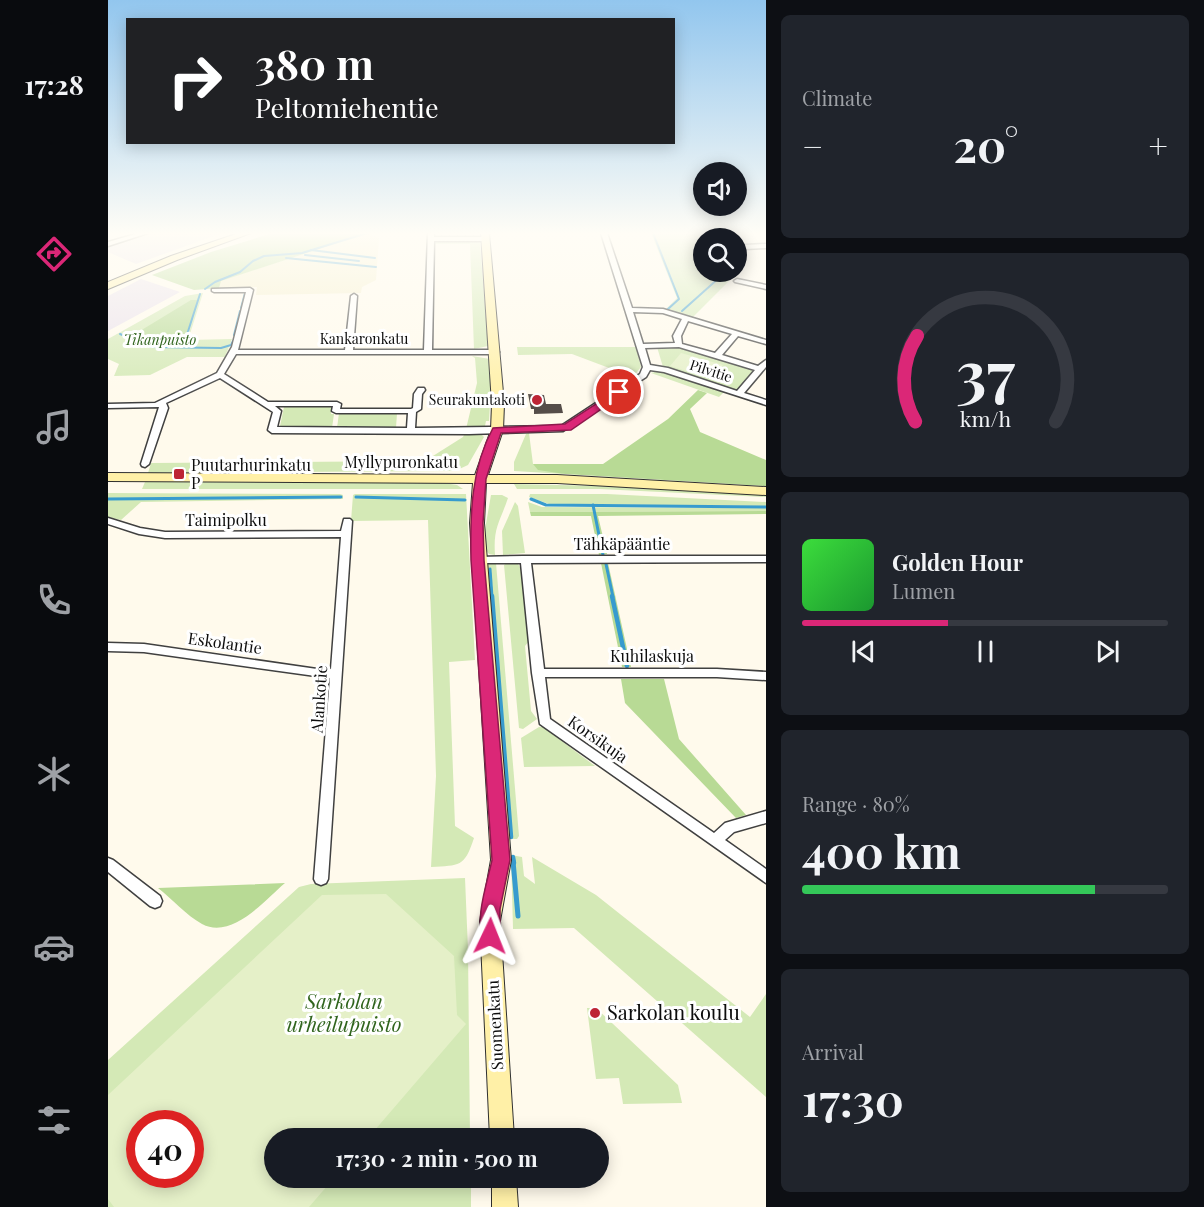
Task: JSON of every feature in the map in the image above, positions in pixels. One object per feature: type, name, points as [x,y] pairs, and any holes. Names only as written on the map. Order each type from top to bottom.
[{"type":"street","points":[[428,352],[430,289]]},
{"type":"street","name":"Suomenkatu","points":[[490,289],[498,396],[497,430],[480,479],[477,523],[501,860],[491,909],[490,928],[501,1128]]},
{"type":"street","points":[[220,375],[277,411],[272,430],[497,430],[568,427],[643,375],[647,367],[622,289]]},
{"type":"street","points":[[108,406],[162,403],[220,375],[234,352],[250,290],[214,290]]},
{"type":"street","points":[[350,352],[354,296]]},
{"type":"street","points":[[629,310],[663,311],[766,342]]},
{"type":"street","points":[[679,345],[677,336],[686,318]]},
{"type":"street","points":[[717,356],[737,333]]},
{"type":"street","points":[[640,346],[679,345],[763,366],[739,394]]},
{"type":"street","name":"Kankaronkatu","points":[[234,352],[495,352]]},
{"type":"street","name":"Pilvitie","points":[[647,367],[665,370],[766,403]]},
{"type":"street","points":[[268,404],[337,404],[336,411],[412,411],[417,409],[418,394],[421,390]]},
{"type":"street","points":[[145,464],[164,408],[162,403]]},
{"type":"street","points":[[411,430],[412,411]]},
{"type":"street","name":"Myllypuronkatu","points":[[108,477],[598,481],[766,491]]},
{"type":"street","name":"Taimipolku","points":[[108,521],[139,531],[165,535],[346,534]]},
{"type":"street","name":"Alankotie","points":[[321,879],[347,521]]},
{"type":"street","name":"Tähkäpääntie","points":[[478,560],[766,559]]},
{"type":"street","name":"Korsikuja","points":[[526,560],[543,718],[548,724],[766,878]]},
{"type":"street","name":"Eskolantie","points":[[108,647],[144,648],[324,674],[337,673]]},
{"type":"street","name":"Kuhilaskuja","points":[[538,673],[717,673],[766,676]]},
{"type":"street","points":[[716,841],[730,827],[766,817]]},
{"type":"street","points":[[108,864],[155,901]]},
{"type":"street","points":[[504,1188],[505,1207]]},
{"type":"shaded area","points":[[121,289],[172,289],[180,292],[108,331],[108,296]]},
{"type":"shaded area","points":[[257,289],[362,289],[361,293],[256,295]]},
{"type":"green space","points":[[472,289],[484,289],[488,346],[474,349]]},
{"type":"green space","points":[[674,289],[721,289],[692,318],[665,310],[677,298]]},
{"type":"green space","name":"Tikanpuisto","points":[[203,293],[188,340],[232,339],[225,357],[187,357],[150,375],[114,376],[119,364],[108,359],[108,339],[185,296]]},
{"type":"green space","points":[[191,300],[198,300],[185,338],[173,343],[160,344],[147,341],[135,334]]},
{"type":"green space","points":[[517,347],[636,347],[641,367],[633,377],[572,354],[518,355]]},
{"type":"green space","points":[[657,347],[681,347],[751,369],[753,372],[739,389],[731,389],[663,367]]},
{"type":"green space","points":[[681,353],[723,365],[712,379],[670,366]]},
{"type":"green space","points":[[472,356],[490,359],[489,421],[486,421],[485,426],[466,429],[477,383],[475,358]]},
{"type":"green space","points":[[665,372],[724,392],[719,397],[651,373]]},
{"type":"green space","points":[[698,390],[707,393],[690,409],[700,432],[766,460],[766,486],[565,474],[538,470],[533,464],[603,464],[668,419]]},
{"type":"green space","points":[[332,406],[331,414],[334,414],[332,428],[280,426],[284,407]]},
{"type":"green space","points":[[339,413],[397,413],[396,428],[337,428]]},
{"type":"green space","points":[[465,433],[480,433],[484,437],[468,465],[455,471],[148,473],[151,463],[425,461],[463,437]]},
{"type":"green space","points":[[529,433],[533,464],[565,474],[514,471],[514,462],[526,434]]},
{"type":"green space","points":[[145,482],[444,483],[457,485],[463,489],[142,489]]},
{"type":"green space","points":[[514,484],[602,486],[766,495],[766,497],[599,489],[517,489]]},
{"type":"green space","points":[[108,493],[340,494],[343,495],[343,499],[141,502],[121,520],[108,517]]},
{"type":"green space","points":[[466,494],[475,660],[449,662],[455,826],[474,838],[464,860],[455,865],[431,867],[436,776],[428,520],[351,521],[353,495]]},
{"type":"green space","points":[[530,494],[607,494],[766,502],[766,506],[549,504],[529,497]]},
{"type":"green space","points":[[491,495],[502,495],[508,498],[496,531],[495,555],[489,554],[483,541]]},
{"type":"green space","points":[[515,502],[518,506],[525,553],[503,555],[502,531]]},
{"type":"green space","points":[[528,502],[542,507],[766,508],[766,511],[530,512]]},
{"type":"green space","points":[[766,511],[766,514],[598,516],[607,554],[599,555],[591,516],[531,516],[530,512]]},
{"type":"green space","points":[[496,563],[519,836],[517,839],[509,839],[487,565]]},
{"type":"green space","points":[[601,563],[608,563],[631,667],[622,667]]},
{"type":"green space","points":[[518,564],[521,569],[529,641],[525,646],[531,711],[537,719],[523,729],[519,728],[504,565]]},
{"type":"green space","points":[[621,679],[664,679],[679,739],[746,815],[736,818],[625,703]]},
{"type":"green space","points":[[543,727],[595,766],[524,767],[521,738]]},
{"type":"green space","points":[[511,855],[522,857],[524,876],[535,884],[532,857],[596,895],[750,1017],[766,994],[766,1097],[574,928],[513,929]]},
{"type":"green space","name":"Sarkolan urheilupuisto","points":[[465,878],[470,1128],[264,1128],[264,1188],[471,1188],[471,1207],[108,1207],[108,1060],[299,887],[311,884]]},
{"type":"green space","points":[[285,883],[258,908],[236,923],[213,928],[202,924],[185,912],[158,888]]},
{"type":"green space","name":"Sarkolan urheilupuisto","points":[[386,894],[454,956],[457,1015],[466,1024],[377,1128],[264,1128],[264,1188],[325,1188],[309,1207],[114,1207],[108,1199],[108,1095],[322,895]]},
{"type":"green space","points":[[587,1008],[596,1008],[678,1085],[682,1103],[623,1104],[619,1078],[596,1079]]},
{"type":"building","name":"Seurakuntakoti","points":[[528,394],[544,395],[546,404],[561,404],[563,413],[534,414]]},
{"type":"waterway","points":[[668,309],[679,299],[675,289]]},
{"type":"waterway","points":[[682,311],[706,289]]},
{"type":"waterway","points":[[241,308],[245,293]]},
{"type":"waterway","points":[[183,347],[200,294]]},
{"type":"waterway","points":[[234,335],[240,311]]},
{"type":"waterway","points":[[120,334],[151,347],[221,348],[231,345],[233,341]]},
{"type":"waterway","points":[[108,499],[341,497]]},
{"type":"waterway","points":[[356,497],[465,500]]},
{"type":"waterway","points":[[531,499],[546,505],[593,505]]},
{"type":"waterway","points":[[593,505],[766,507]]},
{"type":"waterway","points":[[593,505],[603,555]]},
{"type":"waterway","points":[[606,564],[613,597]]},
{"type":"waterway","points":[[490,569],[492,597]]},
{"type":"waterway","points":[[492,596],[511,837]]},
{"type":"waterway","points":[[612,596],[627,666]]},
{"type":"waterway","points":[[513,857],[514,863]]},
{"type":"waterway","points":[[513,861],[518,916]]},
{"type":"place","name":"Seurakuntakoti","points":[[537,400]]},
{"type":"place","name":"Puutarhurinkatu P","points":[[179,474]]},
{"type":"place","name":"Sarkolan koulu","points":[[595,1013]]},
{"type":"route","points":[[490,936],[491,909],[501,860],[478,560],[477,523],[480,479],[497,430],[568,427],[619,392]]}]
